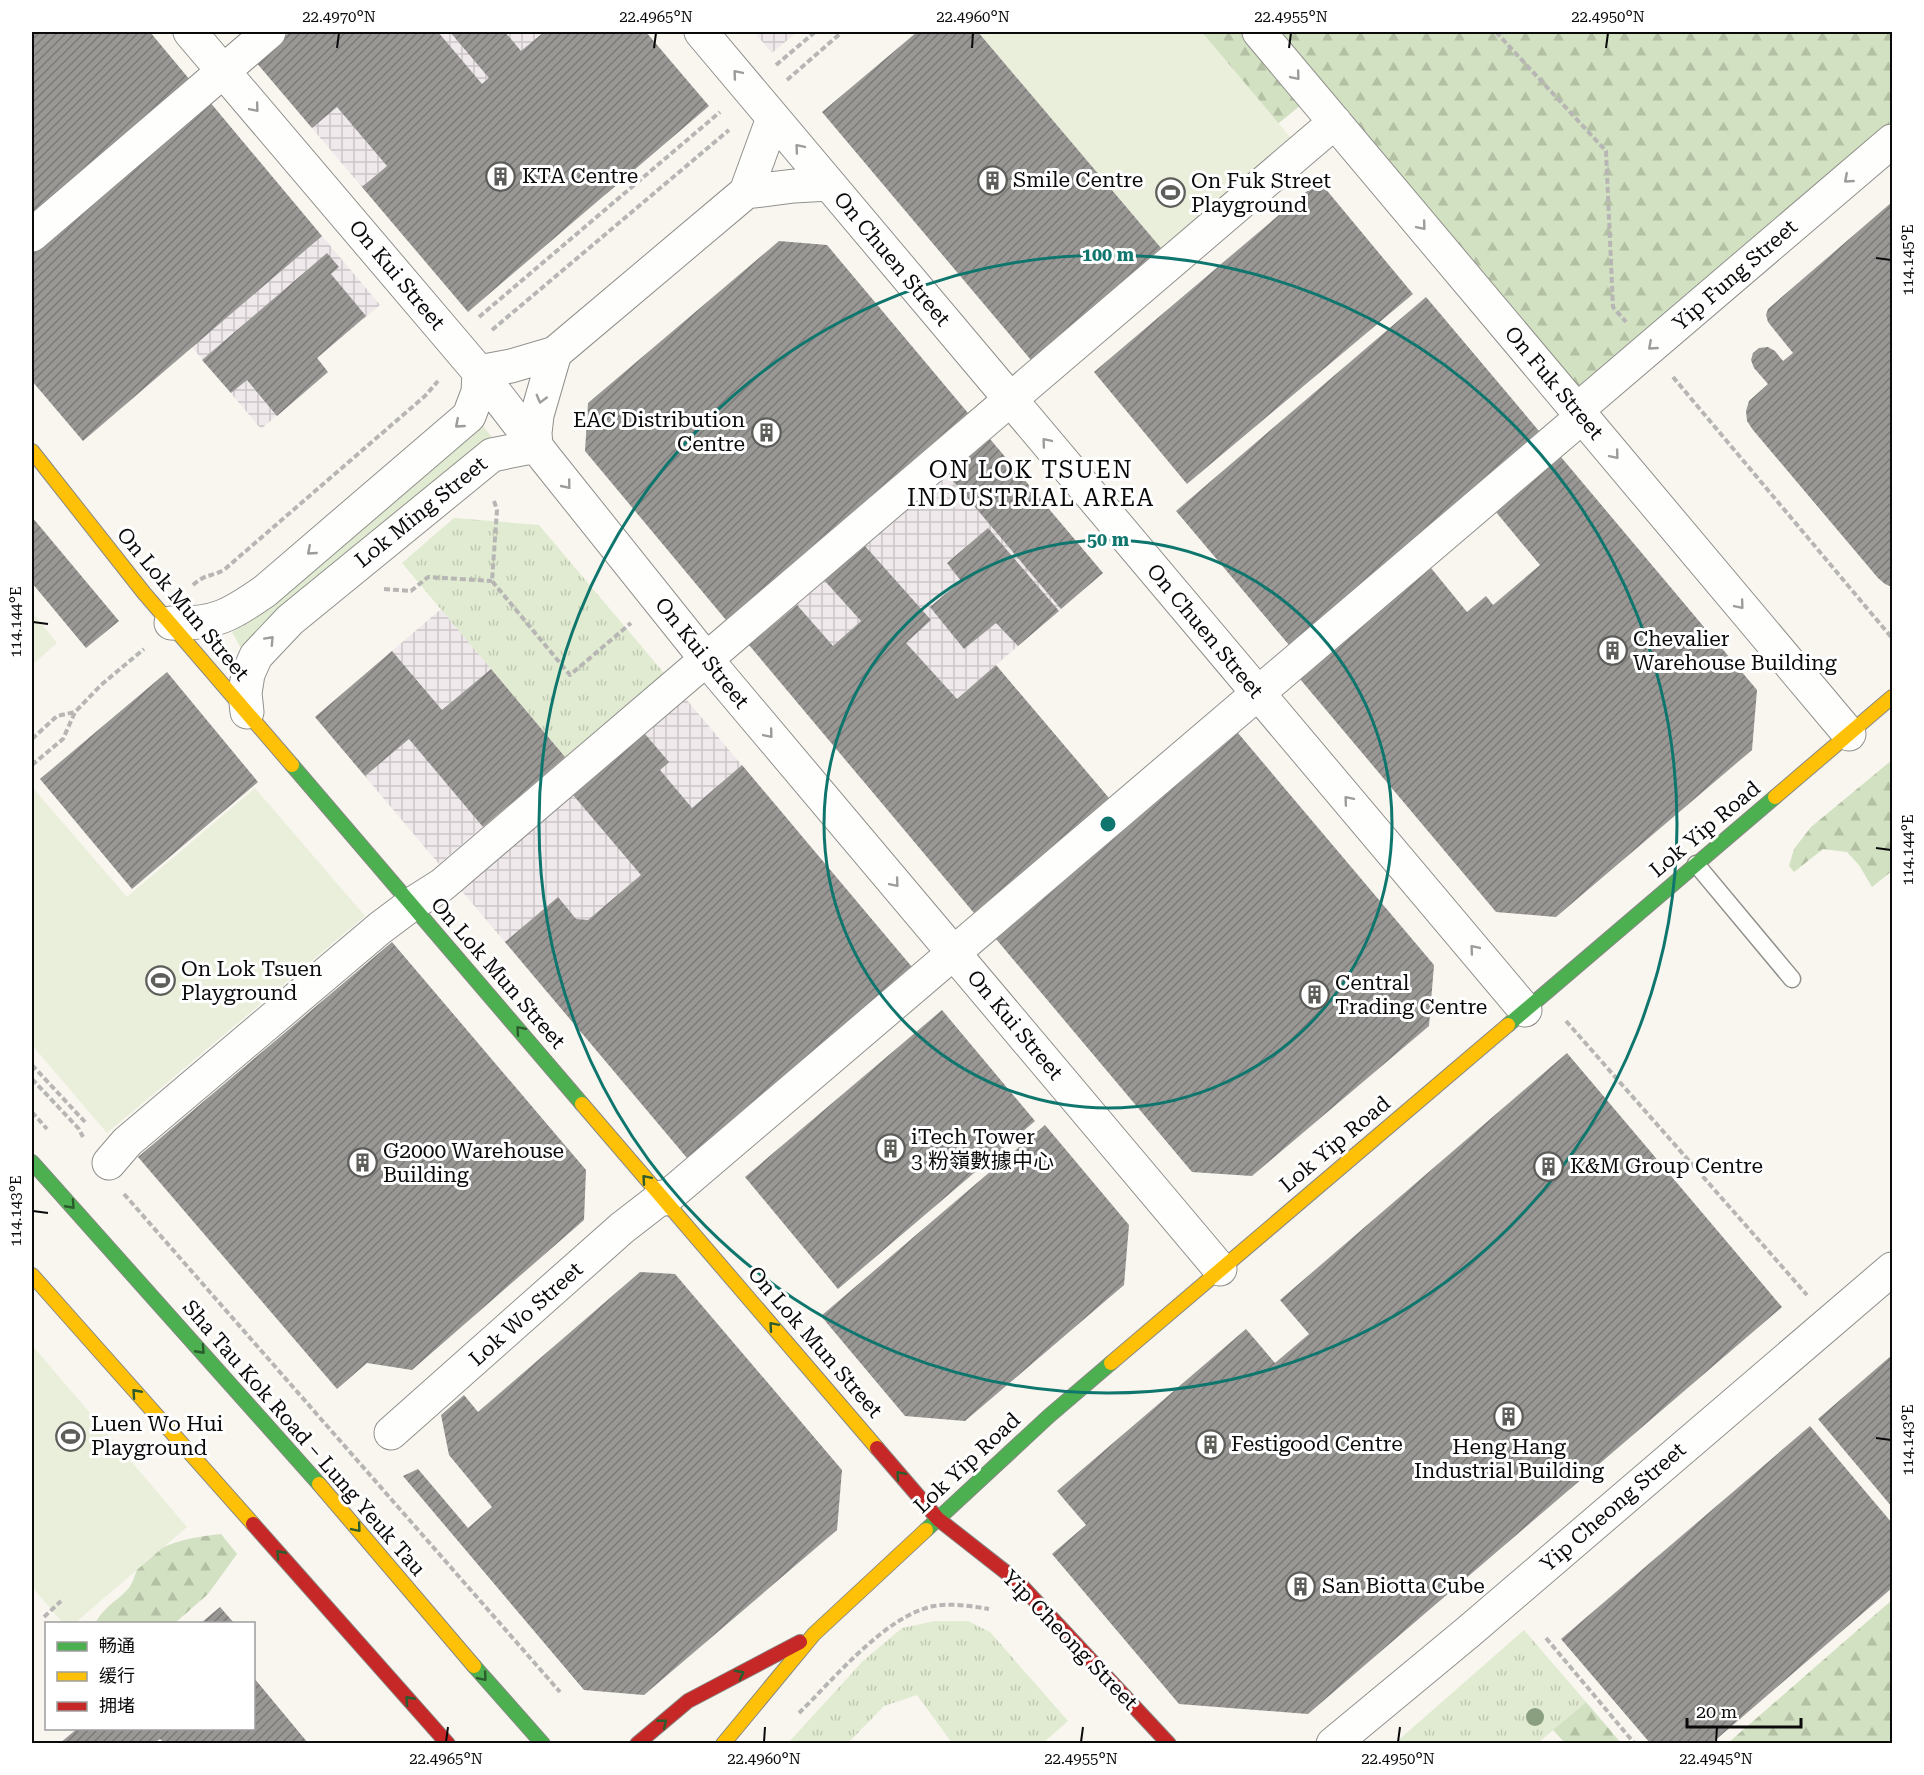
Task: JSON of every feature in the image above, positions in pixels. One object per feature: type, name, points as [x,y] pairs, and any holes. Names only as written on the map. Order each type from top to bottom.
[{"type":"street","name":"On Kui Street","points":[[190,32],[469,360],[706,659],[1220,1269]]},
{"type":"street","points":[[32,236],[269,32]]},
{"type":"street","name":"On Chuen Street","points":[[701,32],[1525,1010]]},
{"type":"street","name":"On Fuk Street","points":[[1259,32],[1849,734]]},
{"type":"street","points":[[747,192],[760,103]]},
{"type":"street","points":[[106,1166],[127,1142],[380,928],[411,904],[442,885],[1335,122]]},
{"type":"street","name":"Yip Fung Street","points":[[1258,693],[1893,141]]},
{"type":"street","points":[[469,360],[511,366],[555,353],[747,192],[829,184]]},
{"type":"street","points":[[536,446],[537,415],[555,353]]},
{"type":"street","name":"Lok Ming Street","points":[[171,623],[202,623],[217,620],[244,606],[265,591],[469,416],[478,392],[469,360]]},
{"type":"street","name":"Lok Ming Street","points":[[247,712],[245,693],[248,674],[256,656],[290,620],[492,455],[536,446]]},
{"type":"street","name":"On Lok Mun Street","points":[[32,451],[144,593],[938,1519]]},
{"type":"street","name":"Lok Wo Street","points":[[391,1433],[614,1236],[663,1198],[954,953],[1258,693]]},
{"type":"street","name":"Lok Yip Road","points":[[723,1743],[814,1634],[1049,1416],[1893,697]]},
{"type":"street","name":"Sha Tau Kok Road – Lung Yeuk Tau","points":[[32,1162],[322,1486],[510,1709],[543,1743]]},
{"type":"street","name":"Yip Cheong Street","points":[[1333,1743],[1467,1634],[1893,1269]]},
{"type":"street","points":[[32,1275],[448,1743]]},
{"type":"street","name":"Yip Cheong Street","points":[[938,1519],[1017,1581],[1169,1743]]},
{"type":"street","name":"Lok Yip Road","points":[[636,1743],[688,1701],[814,1634]]},
{"type":"lane","points":[[1696,864],[1792,979]]},
{"type":"path","points":[[469,360],[474,334],[472,324],[760,103],[815,32]]},
{"type":"path","points":[[211,581],[187,591],[203,576],[218,574],[225,569],[469,360],[480,339],[514,314],[842,32]]},
{"type":"path","points":[[1496,32],[1606,152],[1613,307],[1626,322]]},
{"type":"path","points":[[1672,376],[1893,638]]},
{"type":"path","points":[[230,573],[313,501]]},
{"type":"path","points":[[497,510],[492,581],[570,675],[634,620]]},
{"type":"path","points":[[378,589],[411,591],[428,577],[492,581]]},
{"type":"path","points":[[32,765],[63,739],[75,712],[101,685],[171,623]]},
{"type":"path","points":[[32,739],[57,716],[75,712]]},
{"type":"path","points":[[1566,1020],[1809,1298]]},
{"type":"path","points":[[32,1065],[85,1122]]},
{"type":"path","points":[[32,1079],[79,1129],[106,1166],[560,1692]]},
{"type":"path","points":[[44,1617],[61,1601]]},
{"type":"path","points":[[793,1719],[860,1653],[901,1619],[934,1606],[989,1609]]},
{"type":"path","points":[[1546,1638],[1635,1743]]},
{"type":"shaded area","points":[[290,32],[544,32],[362,187],[255,61]]},
{"type":"shaded area","points":[[754,32],[797,32],[772,53]]},
{"type":"shaded area","points":[[322,236],[380,305],[317,358],[328,372],[261,429],[192,347]]},
{"type":"shaded area","points":[[990,439],[1103,573],[862,780],[749,645]]},
{"type":"shaded area","points":[[441,609],[565,757],[439,864],[315,717]]},
{"type":"shaded area","points":[[686,699],[799,833],[574,1024],[461,890]]},
{"type":"green space","name":"On Fuk Street Playground","points":[[978,32],[1202,32],[1291,138],[1161,248]]},
{"type":"green space","points":[[1153,32],[1892,32],[1892,139],[1581,403],[1306,101],[1263,136]]},
{"type":"green space","points":[[483,426],[492,437],[485,439],[468,453],[254,635],[243,652],[232,632],[247,623]]},
{"type":"green space","points":[[454,518],[539,525],[664,673],[565,757],[402,563]]},
{"type":"green space","points":[[32,612],[57,643],[32,665]]},
{"type":"green space","points":[[1892,760],[1892,871],[1872,887],[1859,865],[1847,852],[1823,849],[1794,872],[1789,866],[1794,849],[1811,827]]},
{"type":"green space","name":"On Lok Tsuen Playground","points":[[33,788],[127,897],[255,788],[365,916],[107,1133],[32,1045]]},
{"type":"green space","name":"Luen Wo Hui Playground","points":[[32,1345],[187,1527],[76,1622],[62,1622],[32,1587]]},
{"type":"green space","points":[[221,1534],[237,1554],[208,1594],[176,1622],[96,1622],[105,1609],[130,1587],[142,1561],[159,1549],[200,1537]]},
{"type":"green space","points":[[1892,1600],[1892,1743],[1728,1743]]},
{"type":"green space","points":[[935,1621],[968,1621],[990,1632],[1068,1721],[1043,1743],[952,1743],[917,1695],[884,1706],[848,1743],[788,1743],[863,1661],[902,1628]]},
{"type":"green space","points":[[1524,1630],[1586,1702],[1538,1743],[1394,1744]]},
{"type":"green space","points":[[1586,1702],[1621,1743],[1565,1743],[1553,1730]]},
{"type":"building","points":[[32,32],[150,32],[190,80],[32,215]]},
{"type":"building","name":"KTA Centre","points":[[290,32],[438,32],[482,84],[489,78],[450,32],[505,32],[521,51],[544,32],[646,32],[709,106],[468,312],[362,187],[387,166],[337,107],[312,128],[255,61]]},
{"type":"building","name":"Smile Centre","points":[[917,32],[978,32],[1161,248],[1031,360],[822,112]]},
{"type":"building","points":[[209,101],[322,236],[83,441],[32,381],[32,252]]},
{"type":"building","points":[[1319,181],[1413,294],[1187,484],[1094,372]]},
{"type":"building","points":[[1892,202],[1892,587],[1878,578],[1753,430],[1747,421],[1746,411],[1749,401],[1768,384],[1754,368],[1751,360],[1753,353],[1759,348],[1768,347],[1775,351],[1783,361],[1793,353],[1768,322],[1766,315],[1768,309]]},
{"type":"building","name":"EAC Distribution Centre","points":[[779,241],[827,245],[968,413],[726,620],[585,451],[588,403]]},
{"type":"building","points":[[327,253],[339,267],[331,274],[366,316],[317,358],[328,372],[277,416],[247,380],[231,393],[202,360]]},
{"type":"building","points":[[1426,297],[1539,431],[1289,645],[1176,511]]},
{"type":"building","points":[[990,439],[1103,573],[1061,609],[948,475]]},
{"type":"building","points":[[1561,457],[1757,690],[1752,750],[1556,917],[1496,912],[1300,679],[1431,568],[1467,612],[1486,596],[1493,605],[1540,565],[1496,512]]},
{"type":"building","points":[[32,517],[119,621],[86,648],[32,583]]},
{"type":"building","points":[[988,528],[1059,611],[1018,646],[996,623],[964,649],[930,607],[961,581],[947,563]]},
{"type":"building","points":[[865,546],[931,620],[906,643],[957,699],[996,665],[1109,798],[974,913],[749,645],[797,605],[833,646],[861,621],[824,580]]},
{"type":"building","points":[[392,651],[442,710],[491,669],[565,757],[483,827],[409,739],[365,776],[315,717]]},
{"type":"building","points":[[167,672],[258,782],[132,889],[40,779]]},
{"type":"building","points":[[1238,733],[1434,965],[1429,1026],[1252,1176],[1192,1172],[996,939]]},
{"type":"building","points":[[645,734],[669,762],[660,770],[692,808],[742,765],[912,967],[687,1158],[505,942],[558,897],[576,919],[588,920],[641,875],[573,795]]},
{"type":"building","name":"G2000 Warehouse Building","points":[[392,942],[586,1170],[584,1220],[412,1370],[367,1363],[337,1389],[138,1157]]},
{"type":"building","name":"iTech Tower 3 粉嶺數據中心","points":[[942,1010],[1035,1121],[838,1289],[745,1177]]},
{"type":"building","points":[[1567,1053],[1782,1307],[1308,1714],[1179,1704],[1052,1554],[1086,1525],[1057,1491],[1246,1329],[1275,1363],[1309,1334],[1280,1300]]},
{"type":"building","points":[[1045,1125],[1129,1225],[1124,1285],[965,1421],[905,1416],[821,1316]]},
{"type":"building","points":[[640,1272],[675,1274],[842,1470],[837,1530],[644,1695],[584,1690],[403,1476],[418,1469],[468,1528],[492,1507],[449,1455],[441,1415],[464,1395],[478,1412]]},
{"type":"building","points":[[1892,1355],[1892,1507],[1818,1419]]},
{"type":"building","points":[[1810,1426],[1892,1523],[1892,1588],[1712,1743],[1650,1743],[1561,1639]]},
{"type":"building","points":[[220,1607],[233,1622],[202,1622]]},
{"type":"building","points":[[255,1679],[308,1743],[164,1743],[160,1739],[154,1743],[60,1743],[76,1730],[255,1730]]},
{"type":"traffic: fast","points":[[292,765],[582,1104]]},
{"type":"traffic: fast","points":[[1508,1025],[1775,797]]},
{"type":"traffic: fast","points":[[32,1162],[319,1484]]},
{"type":"traffic: fast","points":[[926,1530],[1049,1416],[1111,1363]]},
{"type":"traffic: fast","points":[[474,1666],[543,1744]]},
{"type":"traffic: slow","points":[[32,451],[144,593],[292,765]]},
{"type":"traffic: slow","points":[[1775,797],[1892,697]]},
{"type":"traffic: slow","points":[[1111,1363],[1508,1025]]},
{"type":"traffic: slow","points":[[582,1104],[877,1448]]},
{"type":"traffic: slow","points":[[32,1275],[253,1524]]},
{"type":"traffic: slow","points":[[319,1484],[474,1666]]},
{"type":"traffic: slow","points":[[723,1744],[814,1634],[926,1530]]},
{"type":"traffic: jam","points":[[877,1448],[938,1519],[1017,1581],[1169,1744]]},
{"type":"traffic: jam","points":[[253,1524],[448,1744]]},
{"type":"traffic: jam","points":[[637,1744],[688,1701],[800,1642]]},
{"type":"place","name":"KTA Centre","points":[[501,176]]},
{"type":"place","name":"Smile Centre","points":[[992,180]]},
{"type":"place","name":"On Fuk Street Playground","points":[[1170,193]]},
{"type":"place","name":"EAC Distribution Centre","points":[[766,432]]},
{"type":"place","name":"Chevalier Warehouse Building","points":[[1612,651]]},
{"type":"place","name":"On Lok Tsuen Playground","points":[[160,981]]},
{"type":"place","name":"Central Trading Centre","points":[[1314,995]]},
{"type":"place","name":"iTech Tower 3 粉嶺數據中心","points":[[890,1149]]},
{"type":"place","name":"G2000 Warehouse Building","points":[[362,1163]]},
{"type":"place","name":"K&M Group Centre","points":[[1549,1166]]},
{"type":"place","name":"Heng Hang Industrial Building","points":[[1509,1416]]},
{"type":"place","name":"Luen Wo Hui Playground","points":[[70,1436]]},
{"type":"place","name":"Festigood Centre","points":[[1210,1444]]},
{"type":"place","name":"San Biotta Cube","points":[[1301,1586]]},
{"type":"district","name":"ON LOK TSUEN INDUSTRIAL AREA","points":[[1031,484]]}]
